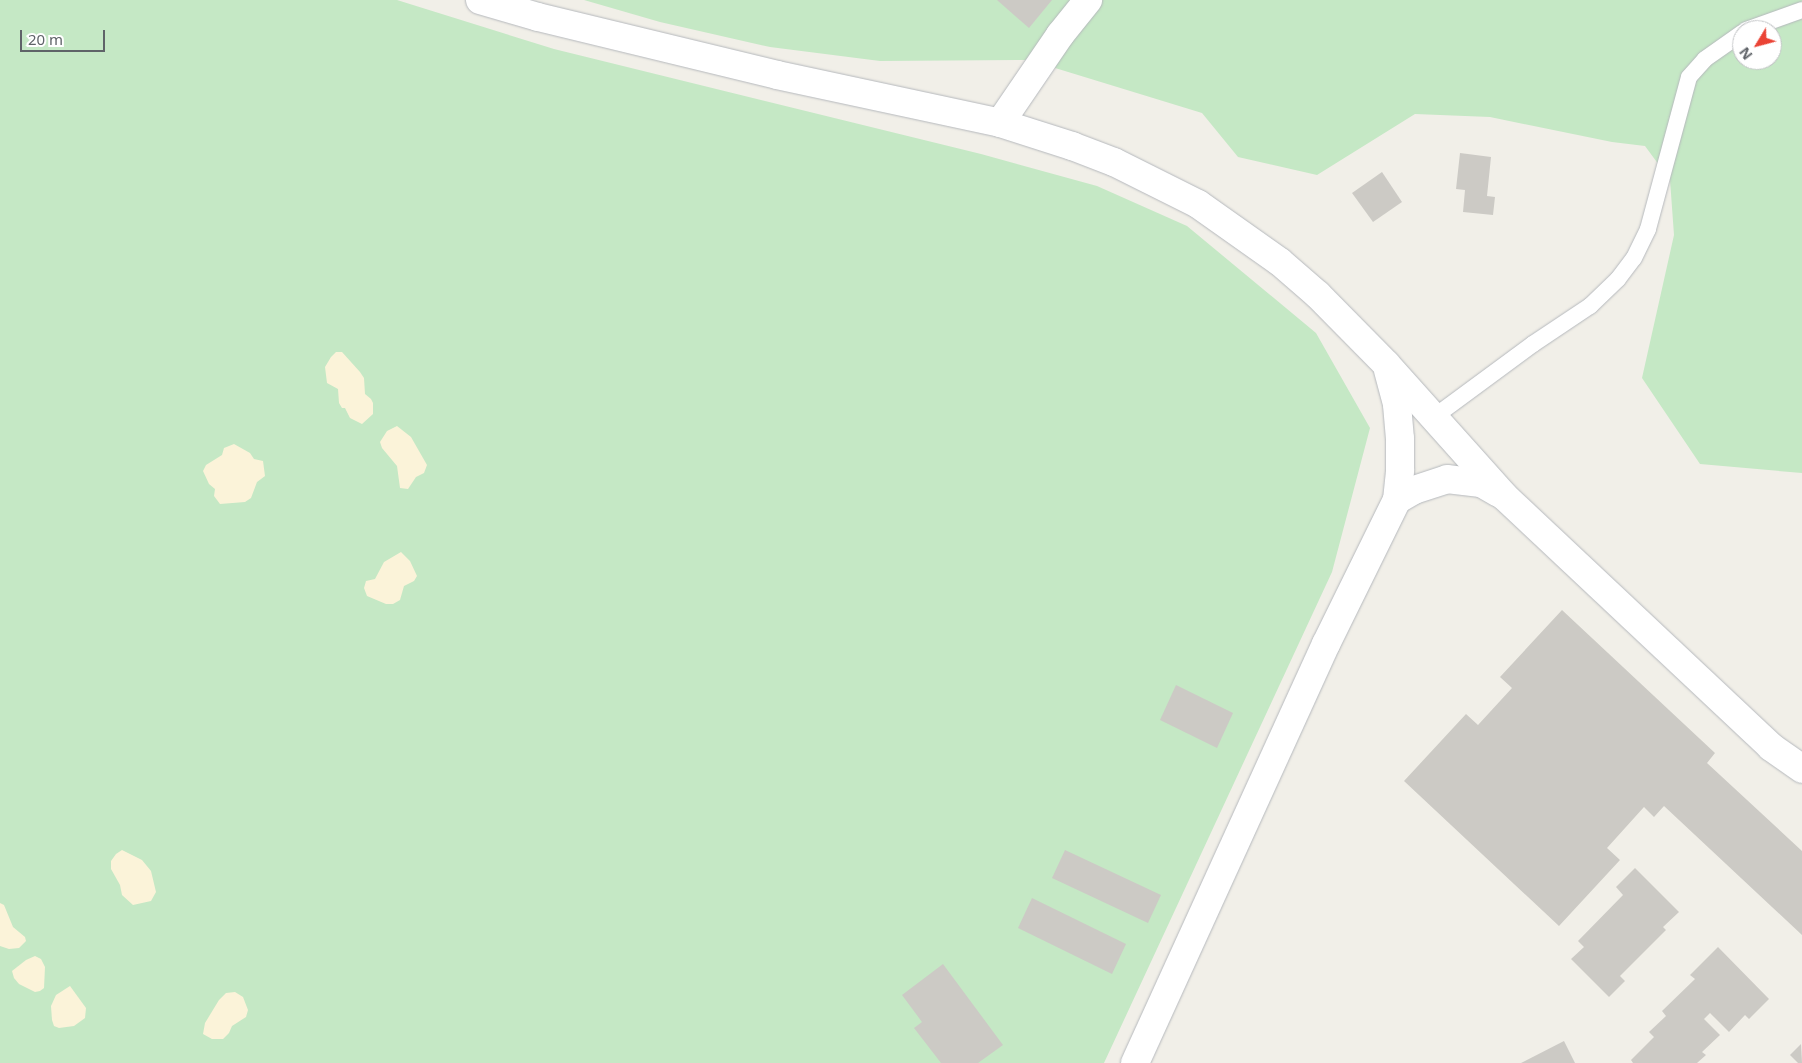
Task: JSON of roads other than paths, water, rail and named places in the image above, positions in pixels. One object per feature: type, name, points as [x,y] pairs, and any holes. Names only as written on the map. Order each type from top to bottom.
[{"type":"street","points":[[480,0],[538,17],[777,75],[1000,123],[1072,146],[1114,162],[1198,204],[1280,262],[1318,295],[1386,364],[1504,496],[1771,747],[1802,769]]},
{"type":"street","points":[[1000,123],[1060,35],[1088,0]]},
{"type":"street","points":[[1135,1063],[1326,644],[1397,500],[1400,470],[1398,413],[1386,364]]},
{"type":"street","points":[[1397,500],[1414,490],[1447,479],[1481,483],[1504,496]]},
{"type":"lane","points":[[1774,20],[1802,10]]},
{"type":"lane","points":[[1434,417],[1532,344],[1590,306],[1618,280],[1634,258],[1648,229],[1689,77],[1704,60],[1732,40]]}]
